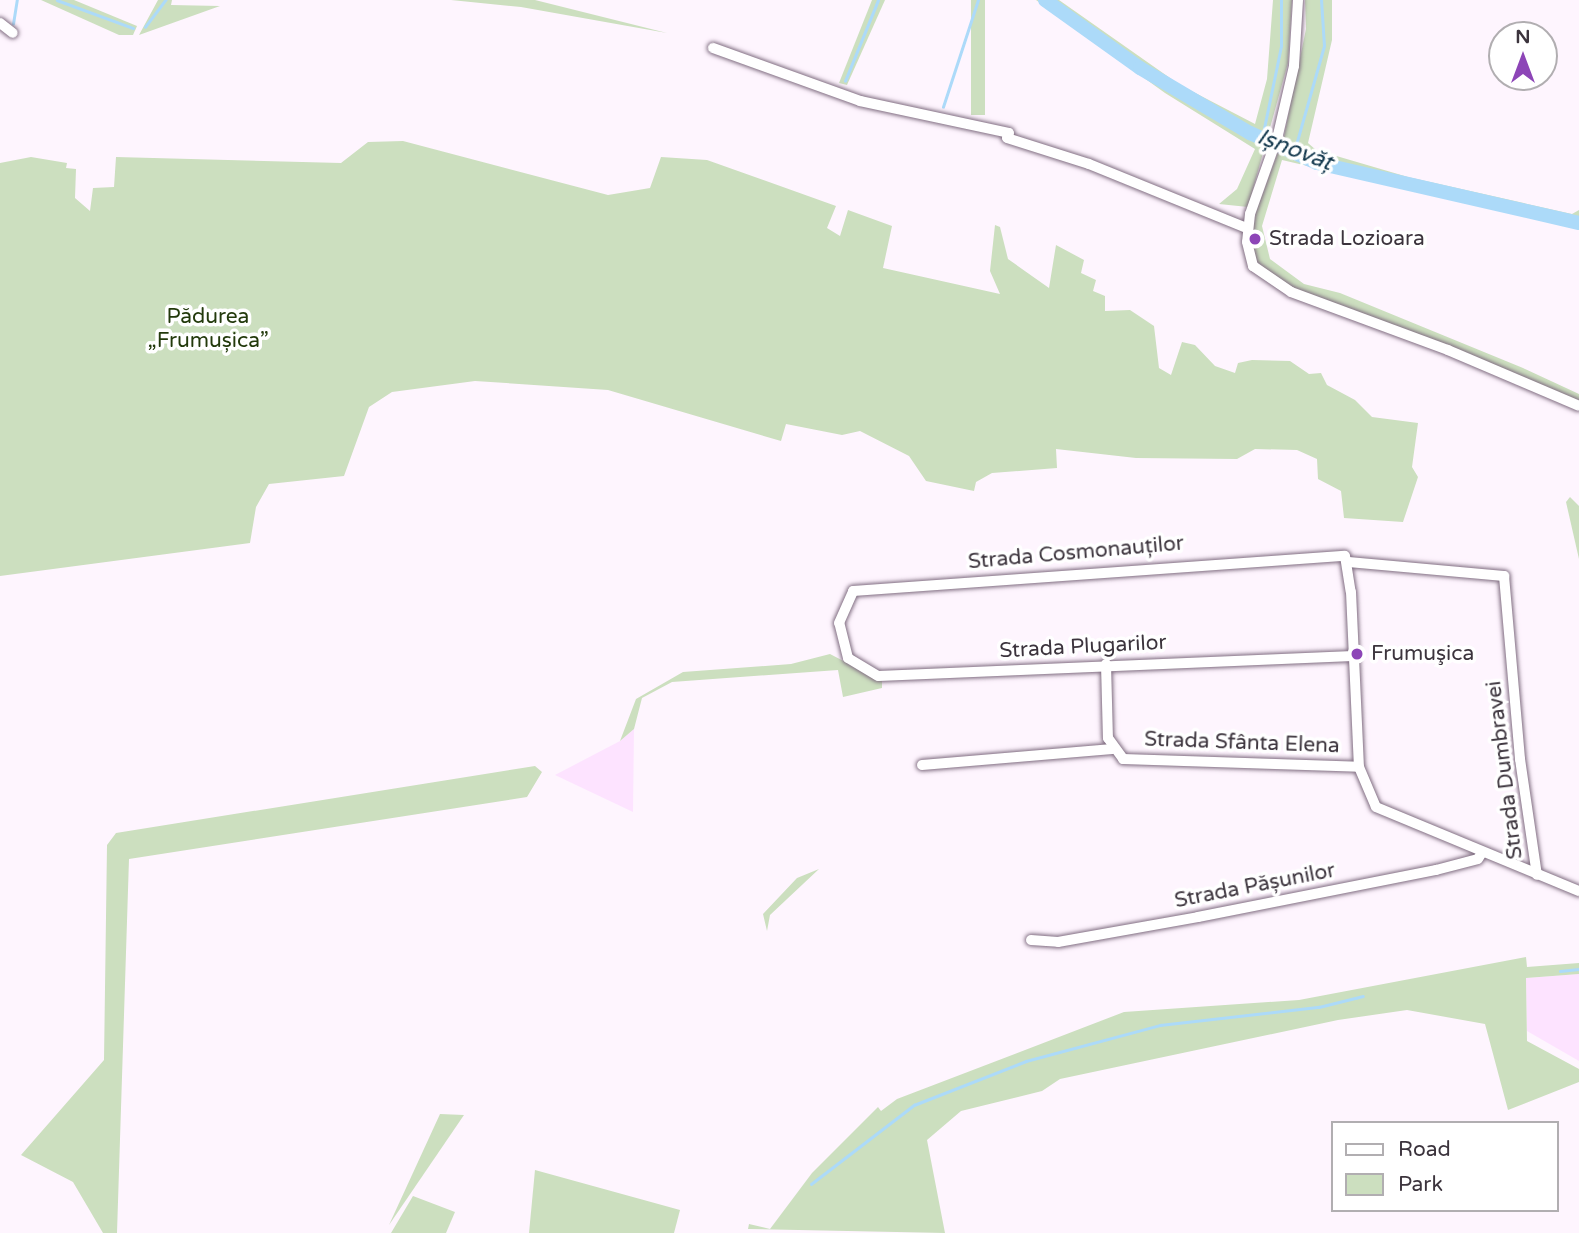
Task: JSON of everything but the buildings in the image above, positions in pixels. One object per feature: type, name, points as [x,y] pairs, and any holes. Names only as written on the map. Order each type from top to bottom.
[{"type":"street","points":[[1298,0],[1298,40],[1278,135],[1247,228],[1254,266],[1273,284],[1448,349],[1579,406]]},
{"type":"street","points":[[0,23],[12,33]]},
{"type":"street","points":[[713,48],[860,101],[1009,133],[1007,138],[1089,164],[1247,228]]},
{"type":"street","points":[[1346,559],[1359,767],[1376,807],[1481,854],[1579,891]]},
{"type":"street","name":"Strada Dumbravei","points":[[1346,559],[1503,576],[1520,759],[1537,875]]},
{"type":"street","name":"Strada Cosmonauților","points":[[839,631],[842,607],[853,591],[1346,559]]},
{"type":"street","name":"Strada Plugarilor","points":[[839,631],[848,658],[878,676],[1106,664],[1353,656]]},
{"type":"street","points":[[922,765],[1112,749],[1106,664]]},
{"type":"street","name":"Strada Sfânta Elena","points":[[1112,749],[1124,759],[1359,767]]},
{"type":"street","name":"Strada Pășunilor","points":[[1031,940],[1058,942],[1198,917],[1436,870],[1473,861],[1481,854]]},
{"type":"shaded area","points":[[634,729],[633,812],[555,775],[620,741]]},
{"type":"shaded area","points":[[1579,974],[1579,1061],[1527,1031],[1526,978]]},
{"type":"green space","points":[[41,0],[74,0],[137,26],[133,35],[119,35]]},
{"type":"green space","points":[[158,0],[172,0],[171,5],[220,6],[139,35]]},
{"type":"green space","points":[[451,0],[535,0],[667,33],[521,7]]},
{"type":"green space","points":[[872,0],[885,0],[847,85],[839,83]]},
{"type":"green space","points":[[971,0],[985,0],[985,115],[971,115]]},
{"type":"green space","points":[[1036,0],[1059,0],[1180,85],[1255,124],[1267,79],[1273,0],[1292,0],[1288,63],[1248,207],[1219,204],[1237,189],[1255,149],[1165,93]]},
{"type":"green space","points":[[1305,0],[1332,0],[1332,40],[1308,143],[1316,150],[1408,177],[1572,214],[1579,210],[1579,229],[1282,160],[1262,226],[1270,259],[1304,284],[1340,293],[1523,368],[1579,394],[1579,402],[1281,284],[1258,268],[1251,241],[1256,212],[1284,136],[1306,29]]},
{"type":"green space","name":"Pădurea „Frumușica”","points":[[403,141],[608,195],[650,188],[661,157],[707,160],[836,206],[827,228],[840,236],[848,210],[892,226],[883,268],[1000,294],[990,271],[995,225],[1000,227],[1008,259],[1049,288],[1056,245],[1084,260],[1081,273],[1096,280],[1093,291],[1105,296],[1105,311],[1130,310],[1154,326],[1159,368],[1171,375],[1182,342],[1195,345],[1215,366],[1235,373],[1238,363],[1252,360],[1290,361],[1309,374],[1321,373],[1327,385],[1355,400],[1372,417],[1418,423],[1412,467],[1418,477],[1403,522],[1344,518],[1341,491],[1318,479],[1317,459],[1297,450],[1255,449],[1237,459],[1136,458],[1056,449],[1057,468],[992,473],[976,482],[974,491],[926,481],[909,456],[860,431],[842,435],[786,424],[781,441],[608,390],[475,381],[392,392],[369,407],[344,476],[269,484],[256,507],[250,543],[0,576],[0,163],[31,157],[67,163],[66,168],[76,169],[75,198],[90,211],[93,188],[114,187],[116,157],[341,163],[368,142]]},
{"type":"green space","points":[[1570,497],[1579,506],[1579,559],[1566,502]]},
{"type":"green space","points":[[830,654],[882,681],[882,688],[843,697],[838,670],[672,682],[642,698],[634,729],[620,741],[636,699],[683,672],[791,664]]},
{"type":"green space","points":[[535,766],[542,772],[527,797],[129,859],[117,1233],[103,1233],[73,1182],[21,1155],[104,1060],[107,845],[116,833]]},
{"type":"green space","points":[[819,869],[770,915],[767,931],[763,914],[797,878]]},
{"type":"green space","points":[[1526,957],[1527,967],[1579,963],[1579,974],[1526,978],[1527,1041],[1579,1069],[1579,1082],[1508,1110],[1485,1024],[1407,1010],[1338,1020],[1060,1079],[1042,1091],[961,1111],[927,1140],[945,1233],[748,1229],[749,1224],[770,1229],[812,1173],[878,1107],[881,1111],[897,1099],[1124,1012],[1299,1000]]},
{"type":"green space","points":[[440,1114],[464,1115],[389,1225]]},
{"type":"green space","points":[[535,1170],[680,1210],[674,1233],[529,1233]]},
{"type":"green space","points":[[413,1196],[455,1212],[446,1233],[391,1233]]},
{"type":"waterway","points":[[13,24],[17,0]]},
{"type":"waterway","points":[[57,0],[133,28]]},
{"type":"waterway","points":[[145,27],[165,0]]},
{"type":"waterway","points":[[845,81],[878,0]]},
{"type":"waterway","points":[[943,107],[978,0]]},
{"type":"waterway","name":"Ișnovăț","points":[[1045,0],[1140,68],[1250,133],[1317,163],[1579,223]]},
{"type":"waterway","points":[[1262,138],[1281,46],[1281,0]]},
{"type":"waterway","points":[[1294,152],[1324,46],[1321,0]]},
{"type":"waterway","points":[[1560,971],[1579,969]]},
{"type":"waterway","points":[[811,1184],[914,1105],[1026,1061],[1160,1025],[1319,1007],[1363,996]]},
{"type":"place","name":"Strada Lozioara","points":[[1255,239]]},
{"type":"place","name":"Frumuşica","points":[[1357,654]]}]
